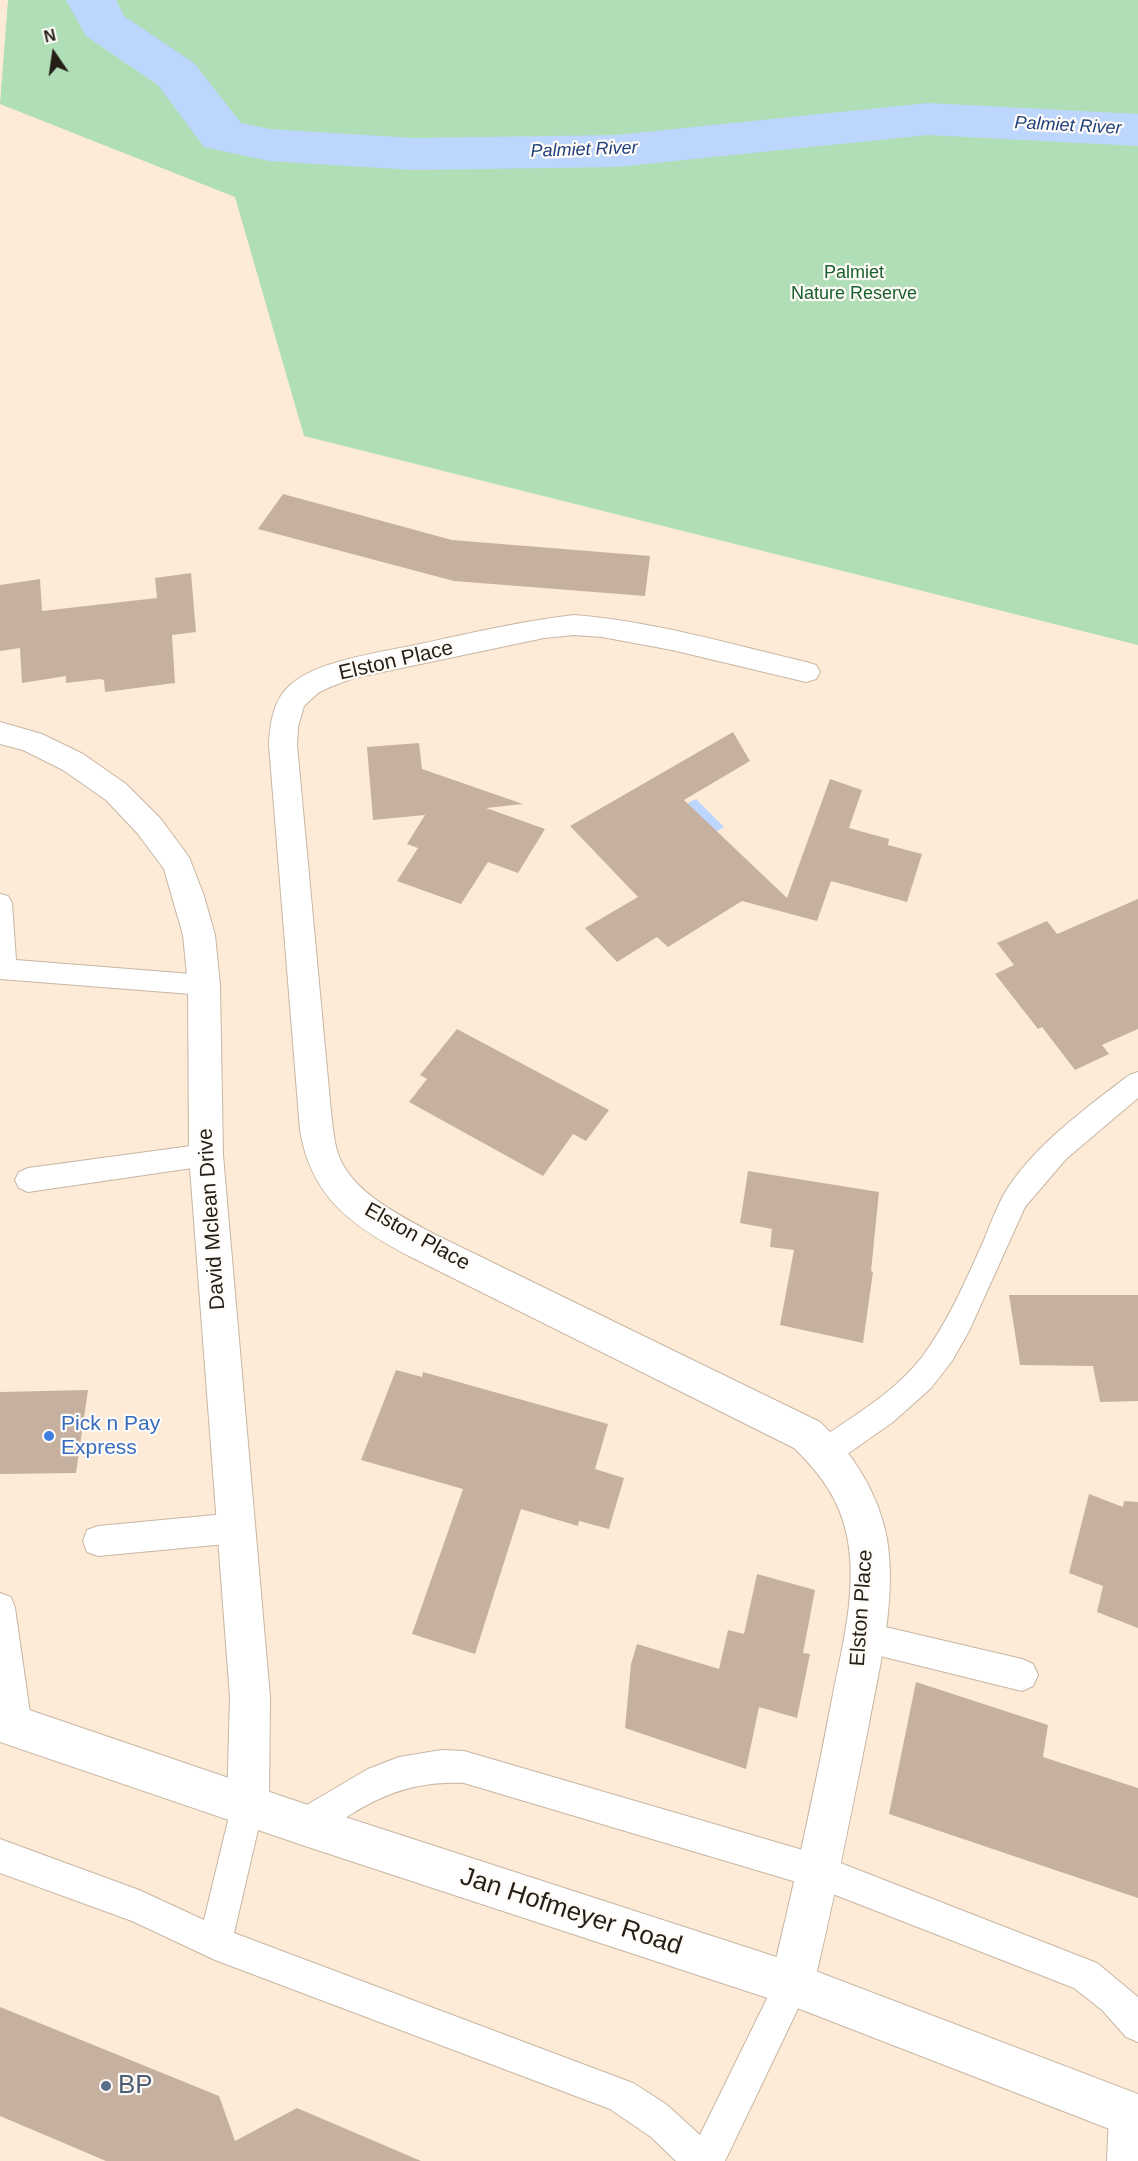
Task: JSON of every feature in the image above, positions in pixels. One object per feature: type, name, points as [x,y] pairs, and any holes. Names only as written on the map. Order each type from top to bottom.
[{"type":"street","name":"Elston Place","points":[[792,1984],[820,1872],[864,1637],[869,1580],[867,1540],[858,1505],[846,1479],[826,1452],[807,1435],[634,1347],[551,1310],[399,1232],[366,1211],[333,1180],[325,1164],[314,1112],[283,723],[292,699],[325,678],[350,669],[553,627],[580,626],[622,630],[705,647],[806,672]]},
{"type":"street","name":"David Mclean Drive","points":[[0,732],[32,742],[73,762],[116,792],[149,826],[178,865],[199,935],[204,985],[206,1155],[250,1697],[248,1804]]},
{"type":"street","name":"Jan Hofmeyer Road","points":[[8,1724],[305,1825],[792,1984],[1135,2116]]},
{"type":"street","points":[[1130,2161],[1135,2116]]},
{"type":"lane","points":[[0,903],[2,970],[204,985]]},
{"type":"lane","points":[[826,1452],[903,1396],[918,1382],[932,1365],[960,1321],[1016,1200],[1044,1163],[1075,1134],[1138,1083]]},
{"type":"lane","points":[[28,1180],[206,1155]]},
{"type":"lane","points":[[98,1541],[236,1528]]},
{"type":"lane","points":[[0,1608],[8,1724]]},
{"type":"lane","points":[[864,1637],[1022,1676]]},
{"type":"lane","points":[[305,1825],[355,1793],[392,1775],[429,1765],[444,1764],[464,1767],[820,1872],[1085,1975],[1103,1986],[1128,2011],[1138,2025]]},
{"type":"lane","points":[[215,1942],[248,1804]]},
{"type":"lane","points":[[0,1856],[139,1907],[215,1942],[621,2095],[655,2116],[679,2136],[700,2161]]},
{"type":"lane","points":[[706,2161],[792,1984]]},
{"type":"green space","name":"Palmiet Nature Reserve","points":[[8,0],[1138,0],[1138,645],[304,436],[235,197],[0,104]]},
{"type":"water","points":[[696,799],[724,827],[705,838],[676,809]]},
{"type":"building","points":[[283,494],[452,540],[650,556],[645,596],[454,581],[258,529]]},
{"type":"building","points":[[191,573],[196,632],[172,635],[175,683],[105,692],[104,680],[100,679],[66,683],[66,676],[22,683],[20,648],[0,651],[0,585],[40,579],[42,611],[157,598],[155,578]]},
{"type":"building","points":[[733,732],[750,761],[684,800],[787,898],[830,779],[862,790],[849,828],[889,839],[888,845],[922,854],[907,902],[831,881],[817,921],[742,901],[668,947],[657,937],[617,962],[585,928],[638,897],[570,826]]},
{"type":"building","points":[[419,743],[422,769],[523,804],[486,808],[545,829],[518,873],[488,862],[461,904],[397,881],[418,848],[407,844],[425,815],[373,820],[367,747]]},
{"type":"building","points":[[1138,899],[1138,1029],[1102,1045],[1109,1054],[1075,1070],[1042,1027],[1038,1029],[995,974],[1014,965],[997,943],[1047,921],[1057,934]]},
{"type":"building","points":[[457,1029],[609,1110],[586,1141],[573,1134],[543,1176],[409,1102],[427,1079],[420,1075]]},
{"type":"building","points":[[748,1171],[879,1192],[871,1271],[873,1272],[863,1343],[780,1325],[794,1250],[770,1247],[772,1229],[740,1223]]},
{"type":"building","points":[[1009,1295],[1138,1295],[1138,1401],[1100,1402],[1093,1366],[1020,1365]]},
{"type":"building","points":[[396,1370],[422,1377],[423,1372],[608,1424],[595,1469],[624,1478],[609,1529],[579,1521],[578,1526],[521,1509],[475,1654],[412,1634],[463,1489],[361,1460]]},
{"type":"building","points":[[88,1390],[76,1473],[0,1474],[0,1392]]},
{"type":"building","points":[[1089,1494],[1123,1507],[1124,1501],[1138,1502],[1138,1628],[1097,1612],[1103,1586],[1069,1573]]},
{"type":"building","points":[[757,1574],[815,1590],[803,1653],[810,1654],[797,1718],[759,1707],[746,1769],[625,1728],[631,1664],[637,1644],[719,1669],[728,1630],[744,1634]]},
{"type":"building","points":[[916,1682],[1048,1725],[1043,1757],[1138,1788],[1138,1898],[889,1814]]},
{"type":"building","points":[[0,2007],[219,2096],[235,2141],[297,2108],[421,2161],[106,2161],[0,2116]]},
{"type":"waterway","name":"Palmiet River","points":[[91,0],[104,25],[176,74],[223,136],[269,145],[415,154],[616,151],[928,119],[1138,130]]},
{"type":"place","name":"Pick n Pay Express","points":[[49,1436]]},
{"type":"place","name":"BP","points":[[106,2086]]}]
